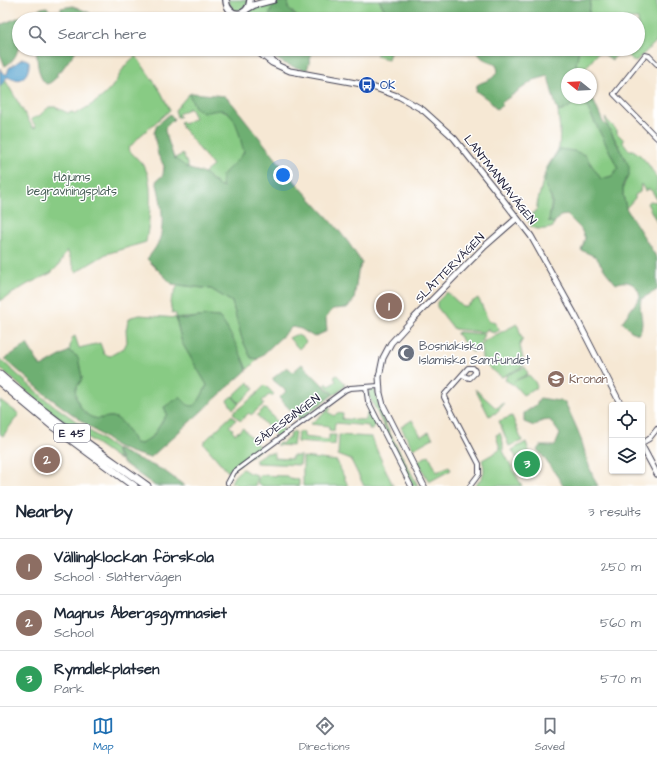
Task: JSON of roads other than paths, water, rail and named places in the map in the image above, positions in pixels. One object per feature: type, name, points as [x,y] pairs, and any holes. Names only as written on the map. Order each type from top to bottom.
[{"type":"highway","name":"E 45","points":[[0,375],[52,418],[147,486]]},
{"type":"highway","name":"E 45","points":[[0,382],[49,423],[134,486]]},
{"type":"main road","points":[[219,0],[226,2],[231,11],[234,12]]},
{"type":"main road","points":[[246,10],[250,0]]},
{"type":"main road","points":[[241,12],[254,5],[273,0]]},
{"type":"street","points":[[645,55],[649,56],[657,64]]},
{"type":"street","name":"LANTMANNAVÄGEN","points":[[263,56],[272,63],[298,73],[344,80],[375,87],[400,97],[423,110],[454,138],[531,236],[575,315],[619,402]]},
{"type":"street","name":"LANTMANNAVÄGEN","points":[[268,56],[279,66]]},
{"type":"street","points":[[644,56],[614,94],[657,138]]},
{"type":"street","name":"SLÅTTERVÄGEN","points":[[424,486],[386,411],[381,397],[379,377],[383,358],[387,349],[397,335],[485,246],[517,218]]},
{"type":"street","points":[[463,375],[445,394],[444,397],[479,464],[479,474],[470,486]]},
{"type":"street","name":"SÄDESBINGEN","points":[[228,483],[234,472],[345,390],[350,388],[379,386]]},
{"type":"street","points":[[366,387],[368,401],[411,486]]},
{"type":"street","points":[[645,442],[657,429]]},
{"type":"street","points":[[645,451],[657,474]]},
{"type":"water","points":[[22,59],[29,61],[28,70],[25,75],[18,80],[7,77],[0,87],[0,68],[1,71],[7,74],[9,68]]},
{"type":"place","name":"OK","points":[[367,85]]},
{"type":"place","name":"Vällingklockan förskola","points":[[389,306]]},
{"type":"place","name":"Bosniakiska Islamiska Samfundet","points":[[406,353]]},
{"type":"place","name":"Kronan","points":[[556,379]]},
{"type":"place","name":"Magnus Åbergsgymnasiet","points":[[47,460]]},
{"type":"place","name":"Rymdlekplatsen","points":[[527,464]]},
{"type":"park label","name":"Håjums begravningsplats","points":[[72,184]]}]
